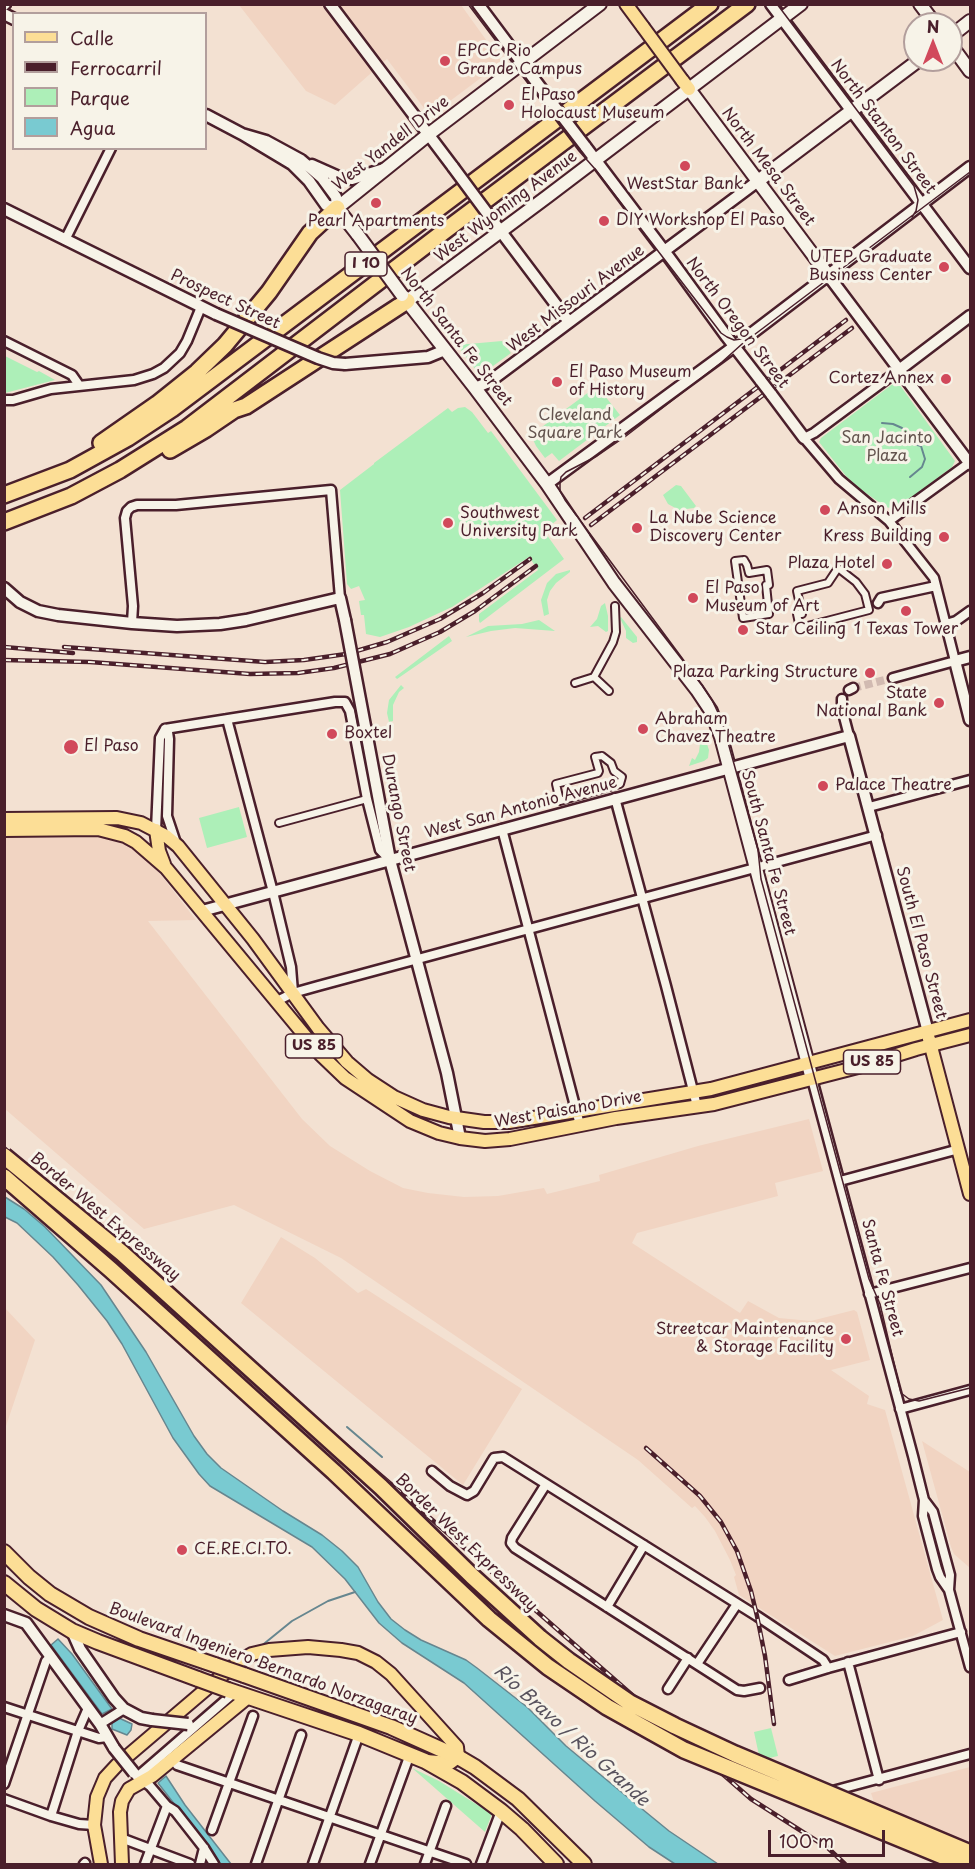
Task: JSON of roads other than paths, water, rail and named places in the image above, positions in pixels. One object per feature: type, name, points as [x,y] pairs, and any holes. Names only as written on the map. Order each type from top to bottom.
[{"type":"highway","name":"I 10","points":[[4,495],[70,470],[128,438],[172,409],[710,4]]},
{"type":"highway","name":"I 10","points":[[6,521],[72,496],[120,470],[187,428],[747,4]]},
{"type":"highway","points":[[4,490],[96,446],[136,420],[197,372],[240,329],[310,233],[337,208]]},
{"type":"highway","points":[[120,470],[144,464],[206,429],[234,410],[246,406],[404,298]]},
{"type":"highway","name":"Border West Expressway","points":[[4,1156],[122,1253],[381,1487],[472,1576],[568,1661],[630,1703],[675,1726],[735,1754],[970,1853]]},
{"type":"highway","name":"Border West Expressway","points":[[4,1177],[326,1464],[489,1619],[548,1667],[607,1707],[684,1750],[962,1864]]},
{"type":"highway","name":"Boulevard Ingeniero Bernardo Norzagaray","points":[[4,1552],[50,1594],[89,1617],[140,1639],[391,1727],[458,1757],[518,1799],[584,1864]]},
{"type":"highway","points":[[4,1562],[12,1567],[20,1568]]},
{"type":"highway","name":"Boulevard Ingeniero Bernardo Norzagaray","points":[[4,1583],[36,1609],[72,1631],[237,1693],[359,1734],[424,1761],[462,1782],[501,1811],[556,1864]]},
{"type":"main road","name":"West Yandell Drive","points":[[337,208],[429,134],[600,4]]},
{"type":"main road","name":"North Mesa Street","points":[[626,4],[828,275]]},
{"type":"main road","name":"West Wyoming Avenue","points":[[404,298],[497,226],[596,160],[685,85],[801,4]]},
{"type":"main road","points":[[758,181],[903,72]]},
{"type":"main road","name":"North Santa Fe Street","points":[[337,208],[547,484],[614,583],[674,662]]},
{"type":"main road","name":"South Santa Fe Street","points":[[674,662],[708,705],[721,737],[808,1064]]},
{"type":"main road","name":"West Paisano Drive","points":[[4,819],[117,818],[141,823],[156,830],[178,846],[254,939],[336,1051],[368,1080],[409,1104],[437,1114],[483,1122],[509,1122],[693,1092],[808,1064],[970,1020]]},
{"type":"main road","name":"West Paisano Drive","points":[[4,830],[108,831],[136,842],[166,868],[320,1054],[353,1084],[410,1121],[430,1130],[460,1138],[485,1141],[510,1139],[732,1100],[970,1035]]},
{"type":"main road","points":[[156,830],[159,851],[166,868]]},
{"type":"main road","name":"South El Paso Street","points":[[928,1032],[970,1194]]},
{"type":"main road","name":"Santa Fe Street","points":[[808,1064],[812,1079]]},
{"type":"main road","points":[[101,1864],[94,1825],[95,1807],[105,1778],[238,1662],[252,1654],[269,1650],[308,1647],[358,1653],[376,1662],[391,1674],[454,1742],[459,1750],[458,1757]]},
{"type":"main road","points":[[122,1864],[119,1824],[122,1801],[137,1777],[152,1776],[172,1759],[195,1728],[237,1693]]},
{"type":"main road","name":"Boulevard Ingeniero Bernardo Norzagaray","points":[[424,1761],[450,1763],[458,1757]]},
{"type":"street","points":[[330,4],[569,322]]},
{"type":"street","name":"North Oregon Street","points":[[478,4],[804,438],[839,479],[889,520],[932,575],[955,661]]},
{"type":"street","name":"North Stanton Street","points":[[772,5],[970,268]]},
{"type":"street","name":"West Yandell Drive","points":[[207,116],[292,164],[309,181],[326,205],[337,208],[336,197],[322,178],[301,160],[266,141],[242,134]]},
{"type":"street","points":[[65,240],[110,150]]},
{"type":"street","points":[[301,160],[345,178],[360,177],[384,169]]},
{"type":"street","points":[[547,484],[970,167]]},
{"type":"street","name":"West Missouri Avenue","points":[[475,388],[489,382],[758,181]]},
{"type":"street","name":"Prospect Street","points":[[4,209],[201,307],[333,363],[428,357],[446,350]]},
{"type":"street","name":"North Mesa Street","points":[[828,275],[970,463]]},
{"type":"street","points":[[4,400],[13,400],[51,389],[134,380],[148,376],[164,368],[180,353],[201,307]]},
{"type":"street","points":[[804,438],[814,433],[970,316]]},
{"type":"street","points":[[4,341],[72,375],[79,385]]},
{"type":"street","points":[[889,520],[970,463]]},
{"type":"street","name":"Durango Street","points":[[132,623],[133,606],[125,518],[127,510],[131,507],[332,490],[340,598],[390,860],[447,1073],[460,1138]]},
{"type":"street","points":[[744,560],[749,573],[767,570],[769,585],[766,585],[770,614],[743,618],[735,561],[744,560]]},
{"type":"street","points":[[838,568],[856,582],[865,594],[868,604],[869,610],[800,628],[797,614],[802,614],[797,591],[828,583],[838,568]]},
{"type":"street","points":[[878,603],[881,598],[936,586]]},
{"type":"street","points":[[4,588],[20,602],[38,611],[132,623],[177,626],[220,624],[340,598]]},
{"type":"street","points":[[575,683],[594,677],[615,638],[615,606]]},
{"type":"street","points":[[946,624],[957,621],[970,611]]},
{"type":"street","points":[[893,678],[970,657]]},
{"type":"street","points":[[955,661],[970,720]]},
{"type":"street","points":[[594,677],[609,691]]},
{"type":"street","name":"South El Paso Street","points":[[842,699],[842,709],[928,1032]]},
{"type":"street","points":[[165,729],[345,702],[350,711],[367,799],[380,850],[390,860]]},
{"type":"street","points":[[227,719],[273,892],[291,967],[293,993]]},
{"type":"street","points":[[156,830],[160,738],[165,729]]},
{"type":"street","points":[[165,729],[169,739],[166,816],[178,846]]},
{"type":"street","name":"West San Antonio Avenue","points":[[202,911],[849,736]]},
{"type":"street","points":[[602,756],[611,763],[614,771],[622,778],[617,785],[560,801],[556,784],[598,773],[595,757],[602,756]]},
{"type":"street","points":[[869,807],[970,780]]},
{"type":"street","points":[[615,798],[697,1106]]},
{"type":"street","points":[[279,823],[367,799]]},
{"type":"street","points":[[502,829],[580,1125]]},
{"type":"street","points":[[277,1001],[293,993],[877,836]]},
{"type":"street","name":"Santa Fe Street","points":[[812,1079],[924,1500],[923,1516],[937,1569],[949,1590],[970,1667]]},
{"type":"street","points":[[840,1181],[959,1149]]},
{"type":"street","points":[[869,1294],[970,1268]]},
{"type":"street","points":[[900,1409],[970,1390]]},
{"type":"street","points":[[432,1471],[450,1486],[467,1495],[474,1491],[494,1458],[501,1456],[737,1604],[823,1660],[828,1668]]},
{"type":"street","points":[[546,1484],[512,1538],[511,1543],[515,1548],[737,1690],[760,1688]]},
{"type":"street","points":[[607,1607],[644,1545]]},
{"type":"street","points":[[697,1664],[737,1604]]},
{"type":"street","points":[[26,1623],[36,1609]]},
{"type":"street","points":[[5,1617],[26,1623],[88,1708],[103,1722],[107,1737],[114,1748],[137,1777],[150,1786],[167,1806],[175,1811],[214,1864]]},
{"type":"street","points":[[72,1631],[80,1649],[121,1711],[141,1718],[195,1728]]},
{"type":"street","points":[[789,1680],[961,1632]]},
{"type":"street","points":[[4,1784],[46,1661],[51,1656]]},
{"type":"street","points":[[668,1689],[688,1658]]},
{"type":"street","points":[[848,1662],[879,1780]]},
{"type":"street","points":[[4,1707],[99,1738],[107,1737]]},
{"type":"street","points":[[51,1816],[78,1731],[88,1708]]},
{"type":"street","points":[[103,1722],[121,1711]]},
{"type":"street","points":[[212,1830],[254,1716]]},
{"type":"street","points":[[137,1777],[195,1728]]},
{"type":"street","points":[[313,1864],[359,1734]]},
{"type":"street","points":[[256,1864],[302,1735]]},
{"type":"street","points":[[370,1864],[410,1754]]},
{"type":"street","points":[[807,1801],[817,1795],[970,1754]]},
{"type":"street","points":[[172,1759],[177,1765],[466,1864]]},
{"type":"street","points":[[4,1799],[51,1816],[79,1824],[94,1825]]},
{"type":"street","points":[[145,1864],[167,1806]]},
{"type":"street","points":[[425,1864],[446,1806]]},
{"type":"street","points":[[481,1864],[501,1811]]},
{"type":"street","points":[[121,1838],[190,1864]]},
{"type":"street","points":[[200,1864],[204,1848]]},
{"type":"water","points":[[5,1197],[45,1227],[101,1285],[146,1352],[194,1436],[221,1468],[322,1535],[342,1551],[358,1567],[378,1602],[391,1619],[421,1640],[466,1660],[477,1668],[527,1707],[566,1746],[669,1831],[718,1864],[675,1864],[649,1847],[464,1683],[402,1643],[379,1623],[345,1579],[312,1547],[210,1486],[173,1438],[107,1321],[53,1257],[17,1223],[5,1217]]},
{"type":"water","points":[[58,1639],[72,1654],[112,1709],[102,1714],[51,1645]]},
{"type":"water","points":[[119,1718],[132,1724],[127,1735],[112,1729],[112,1723]]},
{"type":"water","points":[[166,1776],[185,1805],[231,1864],[221,1864],[158,1783]]},
{"type":"waterway","points":[[882,423],[902,428]]},
{"type":"waterway","points":[[910,477],[922,467],[925,459],[921,446],[914,444]]},
{"type":"waterway","points":[[347,1427],[382,1457]]},
{"type":"waterway","points":[[260,1647],[292,1621],[328,1601],[355,1592]]},
{"type":"tunnel","points":[[853,688],[893,678]]},
{"type":"tram line","points":[[468,4],[721,333],[734,340],[748,338]]},
{"type":"tram line","points":[[777,4],[914,186],[918,200],[912,217]]},
{"type":"tram line","points":[[970,172],[742,344],[626,436],[597,456],[566,472],[561,477],[560,483],[560,491],[565,500],[702,685],[722,721],[758,850],[761,879],[869,1279],[880,1304],[901,1393],[909,1399],[919,1401],[970,1388]]},
{"type":"railway","points":[[585,518],[846,320]]},
{"type":"railway","points":[[591,525],[852,328]]},
{"type":"railway","points":[[64,647],[265,662],[304,660],[346,654],[387,642],[440,619],[483,593],[530,559]]},
{"type":"railway","points":[[4,660],[90,662],[250,674],[298,673],[334,668],[390,654],[440,632],[475,611],[536,566]]},
{"type":"railway","points":[[4,647],[73,653]]},
{"type":"railway","points":[[4,1148],[751,1799],[828,1848],[845,1864]]},
{"type":"railway","points":[[646,1448],[700,1496],[721,1522],[737,1551],[757,1616],[774,1724]]},
{"type":"place","name":"EPCC Rio Grande Campus","points":[[445,61]]},
{"type":"place","name":"El Paso Holocaust Museum","points":[[509,105]]},
{"type":"place","name":"WestStar Bank","points":[[685,166]]},
{"type":"place","name":"Pearl Apartments","points":[[376,203]]},
{"type":"place","name":"DIY Workshop El Paso","points":[[604,221]]},
{"type":"place","name":"UTEP Graduate Business Center","points":[[944,267]]},
{"type":"place","name":"Cortez Annex","points":[[946,379]]},
{"type":"place","name":"El Paso Museum of History","points":[[557,382]]},
{"type":"place","name":"Anson Mills","points":[[825,510]]},
{"type":"place","name":"Southwest University Park","points":[[448,523]]},
{"type":"place","name":"La Nube Science Discovery Center","points":[[637,528]]},
{"type":"place","name":"Kress Building","points":[[944,537]]},
{"type":"place","name":"Plaza Hotel","points":[[887,564]]},
{"type":"place","name":"El Paso Museum of Art","points":[[693,598]]},
{"type":"place","name":"1 Texas Tower","points":[[906,611]]},
{"type":"place","name":"Star Ceiling","points":[[743,630]]},
{"type":"place","name":"Plaza Parking Structure","points":[[870,673]]},
{"type":"place","name":"State National Bank","points":[[939,703]]},
{"type":"place","name":"Abraham Chavez Theatre","points":[[643,729]]},
{"type":"place","name":"Boxtel","points":[[332,734]]},
{"type":"place","name":"El Paso","points":[[71,747]]},
{"type":"place","name":"Palace Theatre","points":[[823,786]]},
{"type":"place","name":"Streetcar Maintenance & Storage Facility","points":[[846,1339]]},
{"type":"place","name":"CE.RE.CI.TO.","points":[[182,1550]]},
{"type":"park label","name":"Cleveland Square Park","points":[[575,425]]},
{"type":"park label","name":"San Jacinto Plaza","points":[[887,448]]},
{"type":"water label","name":"Río Bravo / Rio Grande","points":[[571,1736]]}]
